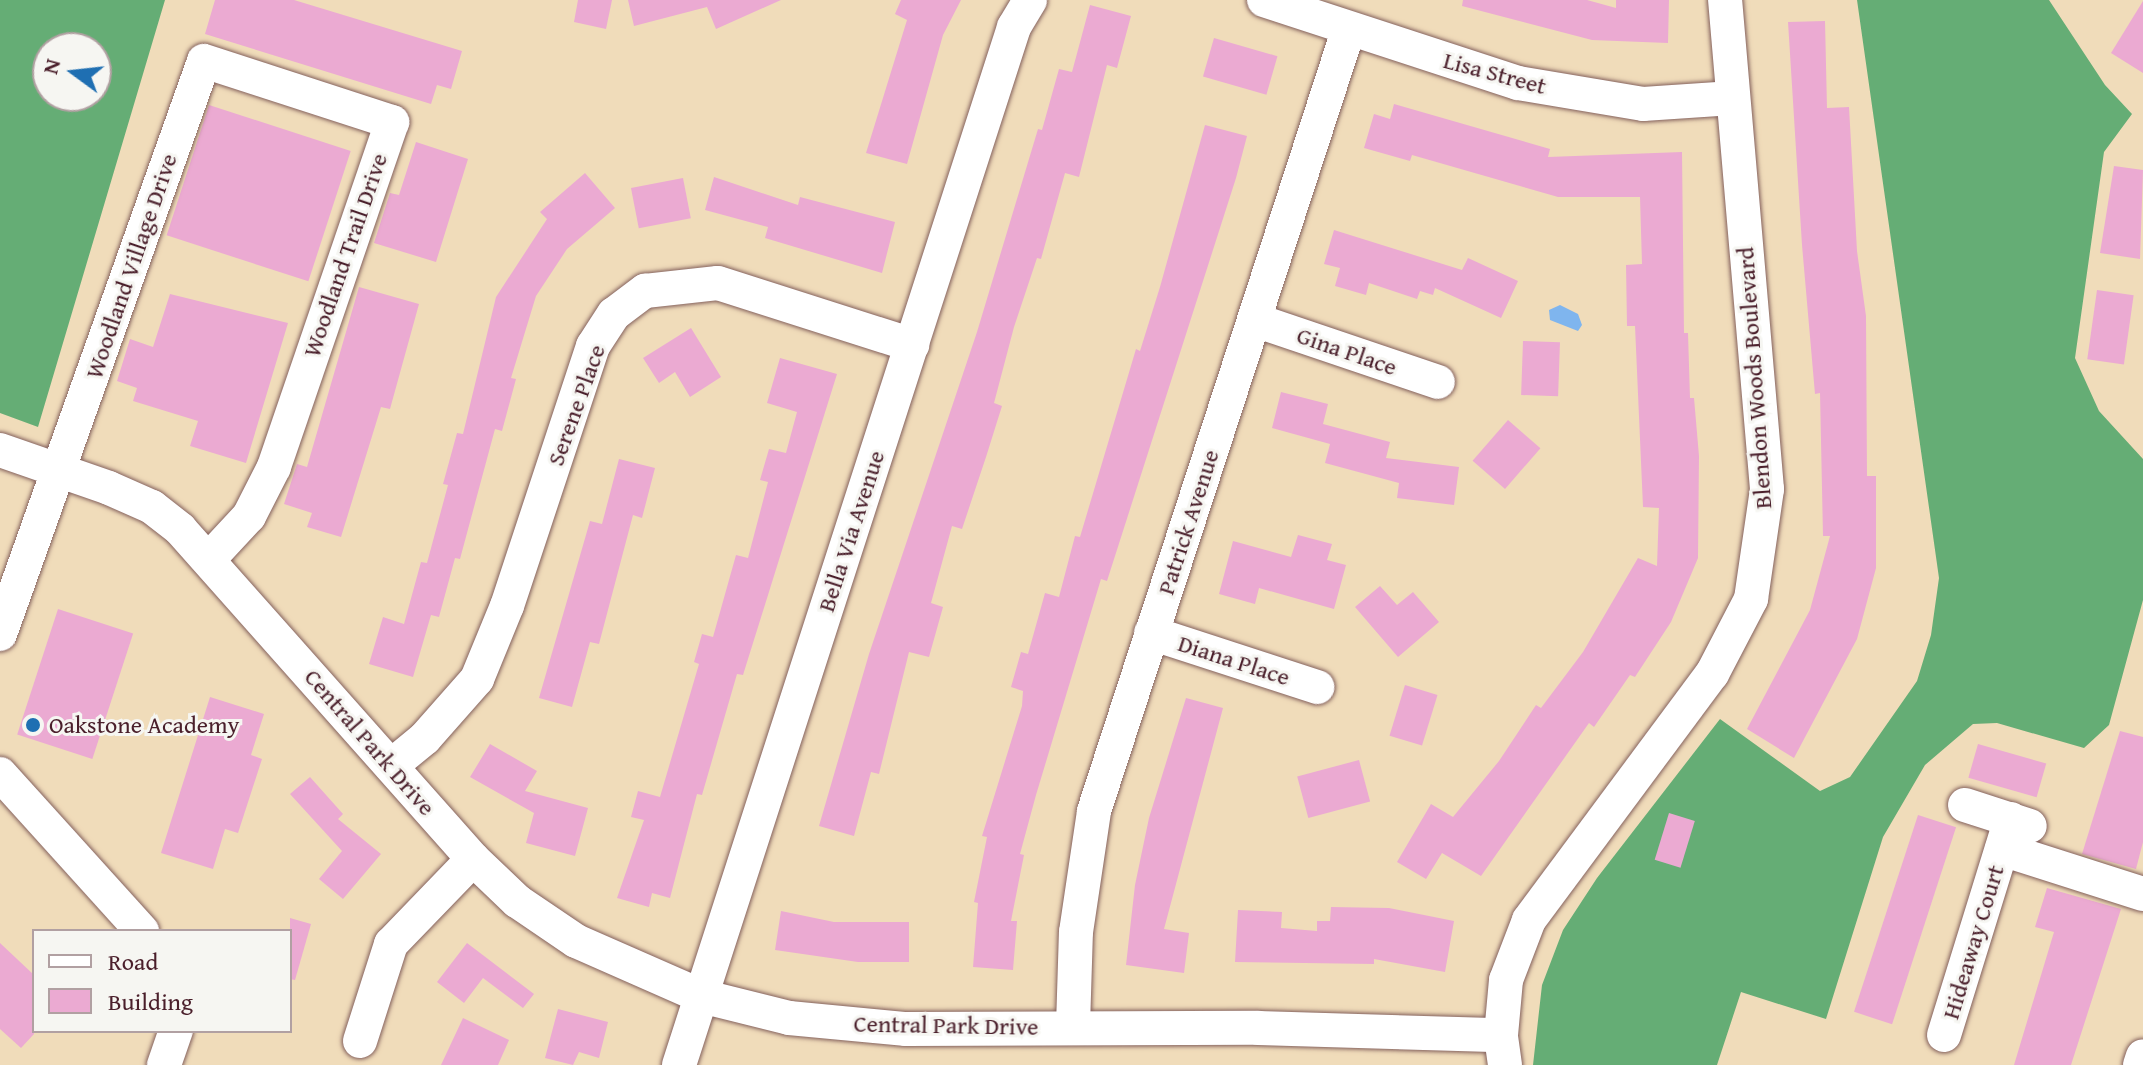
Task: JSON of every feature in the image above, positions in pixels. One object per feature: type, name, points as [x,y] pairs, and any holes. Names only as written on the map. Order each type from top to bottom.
[{"type":"street","name":"Bella Via Avenue","points":[[679,1065],[1014,27],[1030,0]]},
{"type":"street","name":"Lisa Street","points":[[1264,0],[1518,83],[1643,104],[1733,98]]},
{"type":"street","name":"Blendon Woods Boulevard","points":[[1503,1050],[1506,980],[1529,920],[1712,674],[1751,599],[1767,489],[1725,0]]},
{"type":"street","name":"Patrick Avenue","points":[[1073,1026],[1076,932],[1094,811],[1349,28]]},
{"type":"street","name":"Woodland Village Drive","points":[[0,634],[204,61]]},
{"type":"street","name":"Woodland Trail Drive","points":[[204,61],[392,122],[274,467],[249,516],[209,559]]},
{"type":"street","name":"Serene Place","points":[[391,766],[425,738],[477,679],[507,606],[593,346],[614,314],[645,291],[718,283],[912,345]]},
{"type":"street","name":"Gina Place","points":[[1255,320],[1438,382]]},
{"type":"street","name":"Central Park Drive","points":[[0,450],[152,507],[209,559],[473,859],[517,901],[576,941],[701,996],[789,1018],[906,1029],[1073,1026],[1503,1050]]},
{"type":"street","name":"Diana Place","points":[[1151,633],[1317,687]]},
{"type":"street","points":[[0,774],[140,929]]},
{"type":"street","name":"Hideaway Court","points":[[1965,805],[2143,894]]},
{"type":"street","name":"Hideaway Court","points":[[1944,1035],[2015,831]]},
{"type":"street","points":[[360,1041],[391,944],[473,859]]},
{"type":"street","points":[[164,1065],[175,1033]]},
{"type":"street","points":[[2140,1065],[2143,1056]]},
{"type":"green space","points":[[0,0],[165,0],[38,427],[0,413]]},
{"type":"green space","points":[[1857,0],[2049,0],[2105,85],[2132,114],[2104,152],[2075,358],[2099,411],[2143,459],[2143,600],[2109,725],[2084,748],[1997,723],[1973,724],[1925,765],[1883,837],[1826,1019],[1741,992],[1717,1065],[1533,1065],[1542,985],[1563,930],[1597,878],[1720,719],[1820,791],[1850,777],[1917,681],[1931,635],[1939,578]]},
{"type":"water","points":[[1560,305],[1578,314],[1582,325],[1578,331],[1550,320],[1549,310]]},
{"type":"building","points":[[215,0],[294,0],[462,51],[451,89],[437,85],[431,104],[205,34]]},
{"type":"building","points":[[578,0],[612,0],[606,29],[574,22]]},
{"type":"building","points":[[628,0],[781,0],[716,29],[707,7],[634,26]]},
{"type":"building","points":[[901,0],[961,0],[943,35],[907,164],[866,153],[907,20],[895,14]]},
{"type":"building","points":[[1463,0],[1587,0],[1616,8],[1616,0],[1669,0],[1668,43],[1592,40],[1462,6]]},
{"type":"building","points":[[2143,1],[2143,73],[2111,53]]},
{"type":"building","points":[[1090,5],[1131,16],[1117,68],[1107,65],[1079,177],[1065,173],[1041,259],[1037,258],[1014,327],[994,403],[1002,406],[962,529],[952,526],[931,603],[943,607],[929,657],[909,652],[879,774],[871,772],[854,836],[819,826],[869,654],[977,332],[1038,129],[1042,130],[1059,69],[1072,72]]},
{"type":"building","points":[[1825,21],[1827,108],[1849,107],[1857,251],[1866,316],[1867,476],[1876,476],[1876,568],[1857,639],[1794,758],[1747,729],[1810,610],[1830,536],[1823,536],[1820,393],[1815,394],[1802,245],[1788,22]]},
{"type":"building","points":[[1214,38],[1277,56],[1266,95],[1203,76]]},
{"type":"building","points":[[1394,104],[1550,149],[1548,157],[1682,152],[1684,333],[1688,333],[1690,398],[1694,398],[1699,456],[1698,558],[1671,622],[1635,677],[1630,675],[1594,727],[1589,723],[1481,876],[1442,853],[1426,879],[1397,862],[1431,804],[1453,817],[1499,761],[1536,705],[1541,708],[1583,652],[1638,558],[1657,566],[1659,508],[1643,507],[1635,326],[1627,326],[1626,265],[1642,264],[1640,197],[1558,197],[1412,155],[1410,161],[1364,148],[1374,114],[1390,119]]},
{"type":"building","points":[[209,105],[351,151],[308,281],[167,235]]},
{"type":"building","points":[[1205,125],[1247,136],[1236,178],[1107,581],[1101,579],[1036,795],[1020,854],[1024,855],[1011,921],[1017,921],[1013,970],[973,967],[978,903],[974,902],[987,837],[982,836],[1022,706],[1023,691],[1011,687],[1021,652],[1028,654],[1045,593],[1059,597],[1075,536],[1080,537],[1136,349],[1140,351],[1160,287]]},
{"type":"building","points":[[416,142],[468,159],[436,262],[374,243],[390,193],[399,195]]},
{"type":"building","points":[[2114,166],[2143,170],[2140,259],[2100,253]]},
{"type":"building","points":[[585,173],[615,208],[567,249],[536,296],[511,378],[516,379],[502,431],[495,429],[460,559],[455,558],[439,617],[431,615],[413,677],[369,664],[383,617],[404,624],[421,562],[427,563],[448,485],[443,484],[457,433],[463,434],[496,297],[547,219],[540,212]]},
{"type":"building","points":[[714,177],[798,205],[800,197],[895,222],[882,273],[765,238],[768,227],[705,210]]},
{"type":"building","points":[[683,178],[691,218],[639,228],[631,188]]},
{"type":"building","points":[[1334,230],[1462,270],[1468,258],[1518,281],[1501,318],[1435,288],[1433,295],[1420,291],[1417,299],[1369,283],[1366,295],[1335,286],[1340,268],[1324,264]]},
{"type":"building","points":[[359,287],[419,304],[390,409],[381,407],[341,537],[307,527],[312,513],[284,504],[297,464],[307,467]]},
{"type":"building","points":[[2097,290],[2134,295],[2124,364],[2087,359]]},
{"type":"building","points":[[170,294],[288,323],[246,463],[190,446],[198,421],[133,401],[137,388],[117,381],[130,339],[153,347]]},
{"type":"building","points":[[691,328],[721,377],[690,397],[675,372],[659,383],[643,358]]},
{"type":"building","points":[[1523,341],[1560,342],[1558,396],[1521,395]]},
{"type":"building","points":[[780,358],[837,374],[743,675],[737,674],[702,795],[697,794],[670,898],[652,893],[649,907],[617,898],[644,820],[631,817],[638,791],[660,797],[699,664],[694,662],[702,634],[713,637],[736,555],[748,558],[768,482],[760,480],[769,449],[786,453],[797,412],[767,403]]},
{"type":"building","points":[[1281,392],[1328,404],[1323,424],[1390,442],[1386,458],[1459,467],[1454,505],[1397,498],[1399,483],[1325,463],[1330,444],[1272,428]]},
{"type":"building","points":[[1508,420],[1540,448],[1505,489],[1473,461]]},
{"type":"building","points":[[619,459],[655,468],[642,518],[633,515],[599,644],[590,642],[572,707],[539,698],[590,521],[602,524]]},
{"type":"building","points":[[1298,535],[1332,544],[1327,560],[1346,565],[1334,609],[1259,588],[1255,604],[1219,594],[1233,541],[1291,557]]},
{"type":"building","points":[[1380,586],[1397,605],[1413,592],[1439,622],[1398,657],[1355,607]]},
{"type":"building","points":[[58,609],[133,633],[92,759],[17,735]]},
{"type":"building","points":[[1405,685],[1438,695],[1422,746],[1390,736]]},
{"type":"building","points":[[210,697],[264,714],[251,755],[262,759],[238,833],[225,829],[213,869],[161,853]]},
{"type":"building","points":[[1186,698],[1223,708],[1164,929],[1189,933],[1184,973],[1126,965],[1135,885],[1149,818]]},
{"type":"building","points":[[2120,731],[2143,737],[2143,842],[2136,869],[2082,854]]},
{"type":"building","points":[[490,744],[537,771],[525,791],[588,808],[575,856],[526,843],[534,813],[470,777]]},
{"type":"building","points":[[1978,744],[2046,764],[2037,797],[1968,778]]},
{"type":"building","points":[[1359,760],[1370,802],[1308,818],[1297,777]]},
{"type":"building","points":[[310,777],[343,814],[338,819],[381,854],[343,899],[319,879],[342,851],[290,794]]},
{"type":"building","points":[[1669,813],[1695,821],[1680,868],[1655,860]]},
{"type":"building","points":[[1918,815],[1956,827],[1892,1024],[1854,1012]]},
{"type":"building","points":[[2047,888],[2121,909],[2071,1065],[2014,1065],[2054,932],[2035,927]]},
{"type":"building","points":[[1331,907],[1389,908],[1454,921],[1445,972],[1374,959],[1374,964],[1235,962],[1238,910],[1282,912],[1281,928],[1317,931],[1317,921],[1330,921]]},
{"type":"building","points":[[781,911],[834,922],[909,922],[909,962],[858,962],[775,950]]},
{"type":"building","points":[[290,918],[311,924],[295,980],[292,979]]},
{"type":"building","points":[[0,943],[32,973],[34,1034],[21,1048],[0,1029]]},
{"type":"building","points":[[467,943],[534,994],[523,1008],[483,978],[464,1003],[437,982]]},
{"type":"building","points":[[558,1009],[608,1022],[599,1058],[579,1052],[573,1065],[545,1058]]},
{"type":"building","points":[[463,1018],[509,1040],[498,1065],[441,1065]]},
{"type":"place","name":"Oakstone Academy","points":[[33,725]]}]
